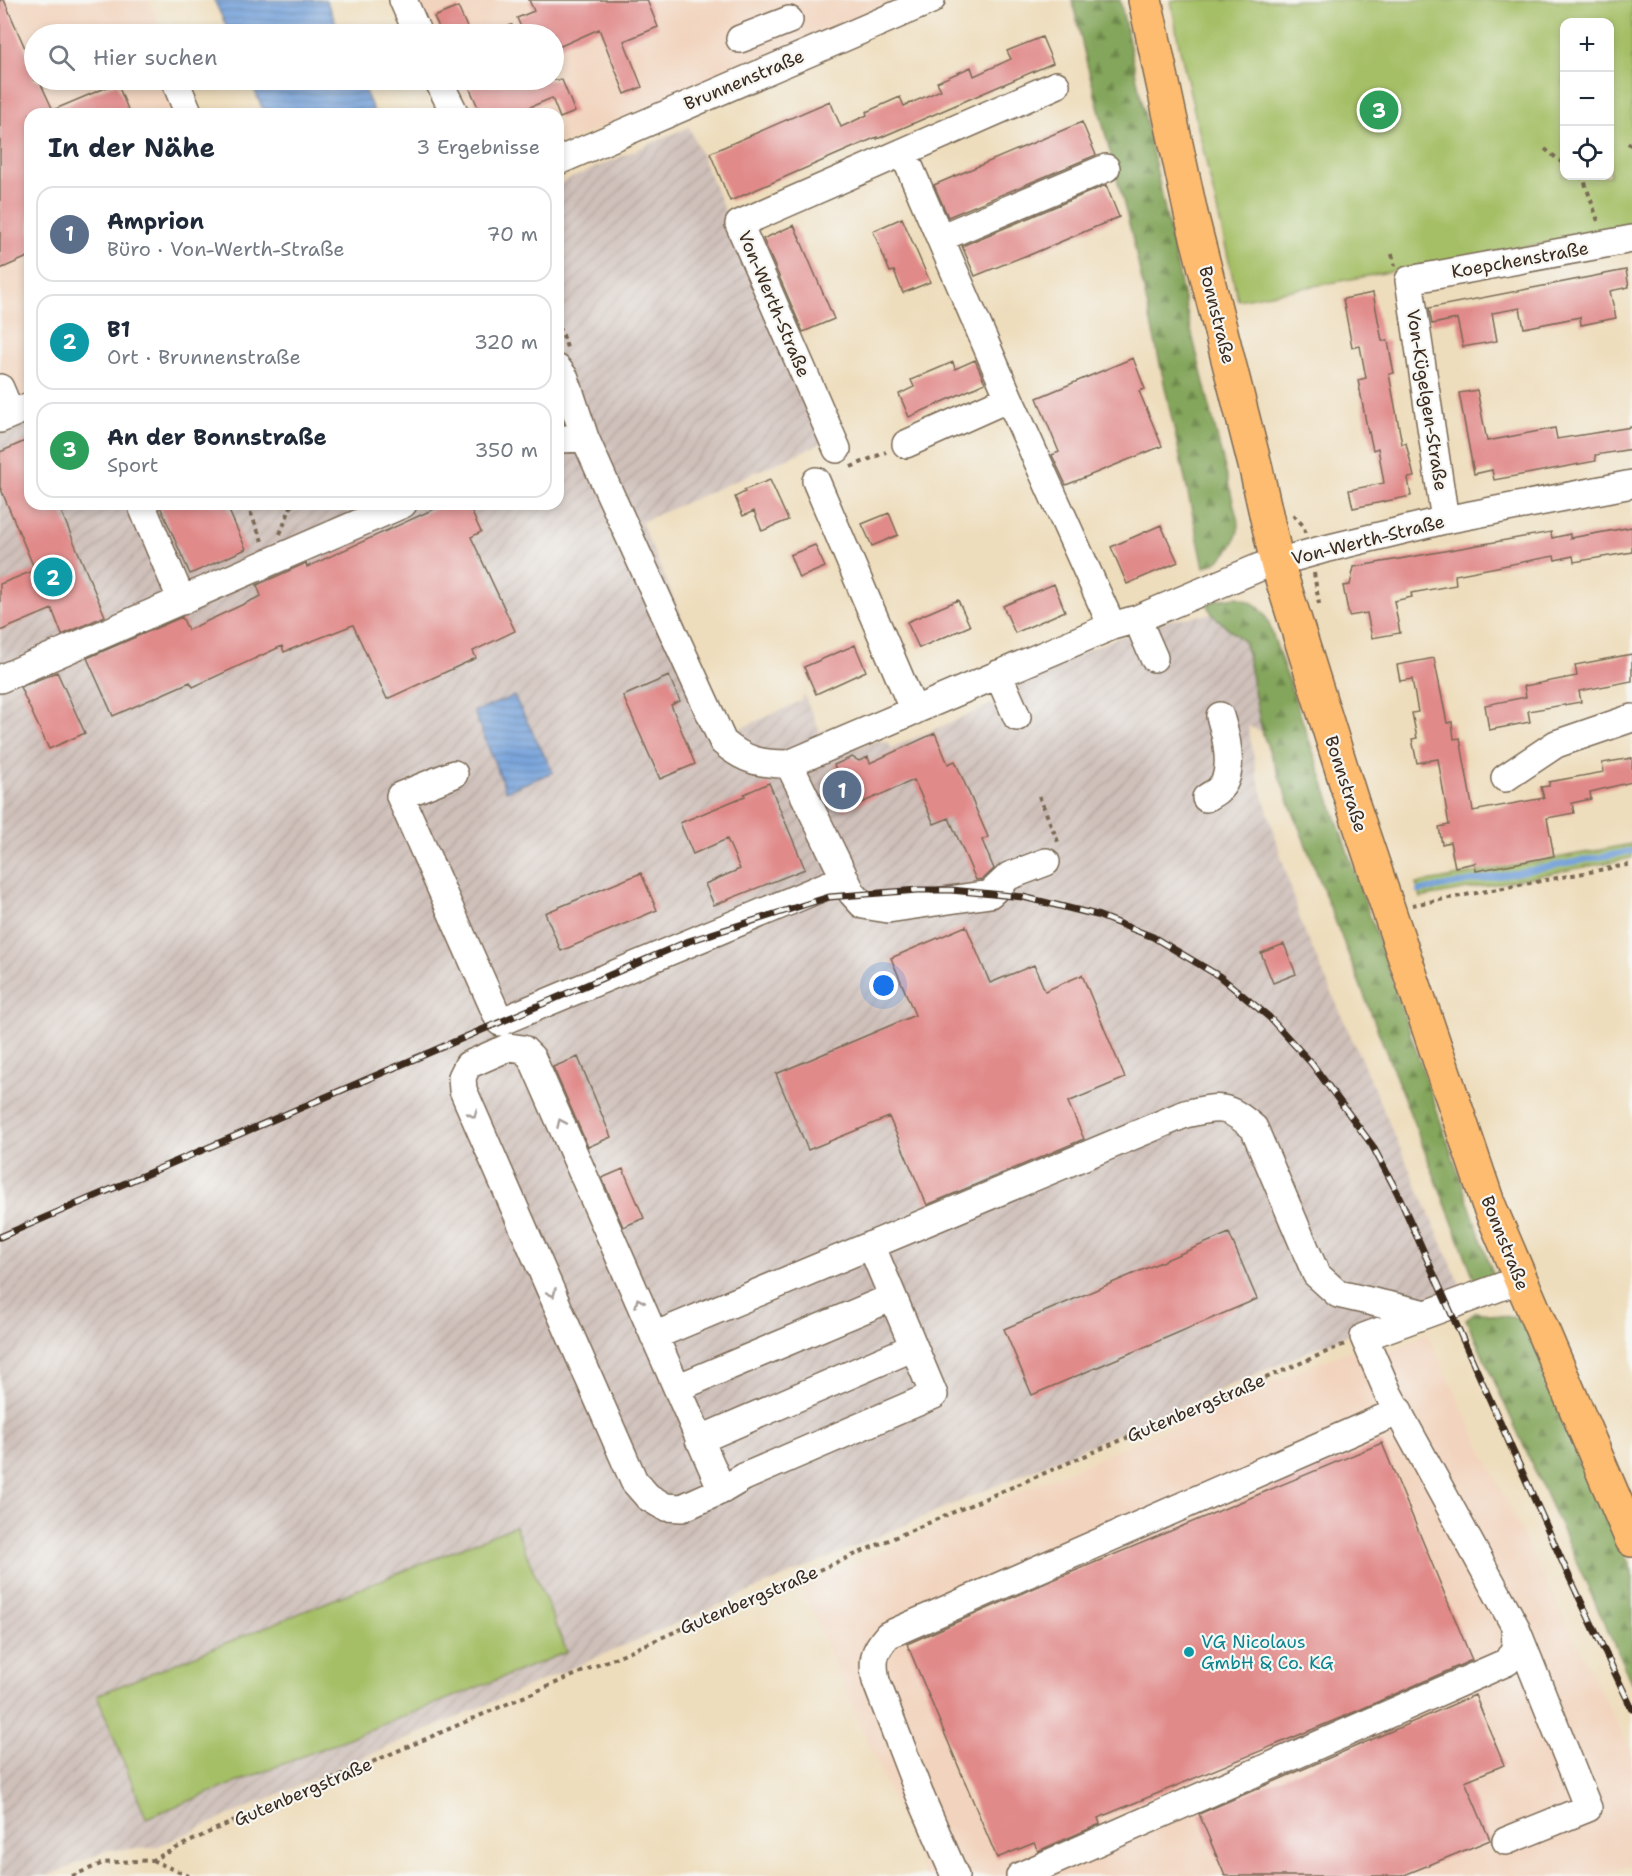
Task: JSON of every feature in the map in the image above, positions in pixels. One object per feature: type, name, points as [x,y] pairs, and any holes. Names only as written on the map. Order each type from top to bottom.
[{"type":"main road","name":"Bonnstraße","points":[[1146,0],[1191,214],[1256,469],[1277,563],[1367,847],[1488,1203],[1632,1540]]},
{"type":"street","points":[[403,0],[414,24]]},
{"type":"street","name":"Brunnenstraße","points":[[564,157],[931,0]]},
{"type":"street","points":[[740,39],[789,20]]},
{"type":"street","name":"Von-Werth-Straße","points":[[837,449],[739,224],[1056,86]]},
{"type":"street","points":[[179,90],[186,108]]},
{"type":"street","points":[[443,90],[451,108]]},
{"type":"street","points":[[903,152],[1010,398],[1124,622],[1154,658]]},
{"type":"street","points":[[940,238],[1106,168]]},
{"type":"street","name":"Koepchenstraße","points":[[1409,280],[1619,242]]},
{"type":"street","name":"Von-Kügelgen-Straße","points":[[1409,280],[1445,520]]},
{"type":"street","points":[[564,376],[585,438],[723,742],[735,752],[764,764],[789,764],[852,893],[863,905],[888,909],[990,894],[1009,876],[1046,862]]},
{"type":"street","points":[[0,388],[14,413]]},
{"type":"street","points":[[906,444],[1010,398]]},
{"type":"street","points":[[564,439],[585,438]]},
{"type":"street","points":[[816,481],[914,711]]},
{"type":"street","name":"Von-Werth-Straße","points":[[789,764],[998,674],[1260,567],[1445,520],[1632,484]]},
{"type":"street","points":[[144,510],[182,601]]},
{"type":"street","points":[[0,679],[388,510]]},
{"type":"street","points":[[998,674],[1017,717]]},
{"type":"street","points":[[1206,798],[1220,789],[1226,778],[1228,765],[1226,736],[1220,716]]},
{"type":"street","points":[[1504,778],[1556,744],[1632,718]]},
{"type":"street","points":[[454,774],[400,796],[500,1022],[845,878]]},
{"type":"street","points":[[722,1490],[532,1058],[523,1049],[509,1047],[468,1065],[462,1077],[463,1090],[634,1481],[648,1497],[664,1507],[682,1508],[722,1490],[744,1477],[934,1395],[872,1245]]},
{"type":"street","points":[[654,1336],[1185,1114],[1216,1107],[1237,1114],[1254,1128],[1316,1274],[1326,1286],[1338,1294],[1426,1314]]},
{"type":"street","points":[[1506,1841],[1588,1808],[1515,1626],[1389,1395],[1364,1336],[1519,1280]]},
{"type":"street","points":[[677,1388],[893,1297]]},
{"type":"street","points":[[699,1440],[914,1347]]},
{"type":"street","points":[[955,1876],[919,1793],[876,1681],[873,1662],[879,1645],[888,1635],[1399,1411]]},
{"type":"street","points":[[1020,1876],[1507,1662],[1516,1647],[1515,1626]]},
{"type":"path","points":[[1545,149],[1560,161]]},
{"type":"path","points":[[1584,180],[1619,242]]},
{"type":"path","points":[[816,481],[906,444]]},
{"type":"path","points":[[249,510],[266,550]]},
{"type":"path","points":[[1290,510],[1294,518],[1304,526],[1320,614]]},
{"type":"path","points":[[1039,796],[1052,826]]},
{"type":"path","points":[[1406,906],[1632,864]]},
{"type":"path","name":"Gutenbergstraße","points":[[72,1876],[103,1863],[152,1860],[216,1829],[1364,1336]]},
{"type":"path","points":[[152,1860],[188,1876]]},
{"type":"shaded area","points":[[0,0],[149,0],[160,24],[24,24],[24,90],[187,90],[195,108],[24,108],[24,398],[0,408]]},
{"type":"shaded area","points":[[416,0],[898,0],[564,143],[564,108],[462,108],[454,90],[564,90],[564,24],[427,24]]},
{"type":"shaded area","points":[[689,127],[824,442],[641,522],[728,726],[733,732],[801,701],[804,695],[820,732],[844,722],[856,748],[875,740],[888,742],[891,748],[1016,694],[1016,680],[1124,635],[1130,636],[1168,620],[1212,614],[1245,643],[1262,732],[1248,726],[1257,775],[1301,923],[1461,1286],[153,1848],[108,1850],[48,1876],[0,1876],[0,427],[24,417],[24,510],[564,510],[564,181]]},
{"type":"shaded area","points":[[1427,1332],[1533,1557],[1632,1753],[1632,1863],[1603,1876],[925,1876],[801,1586],[1347,1351],[1397,1349]]},
{"type":"green space","points":[[1072,0],[1120,0],[1189,322],[1239,526],[1235,540],[1228,551],[1217,561],[1204,567],[1132,235]]},
{"type":"green space","points":[[1171,0],[1632,0],[1632,227],[1238,300],[1179,45]]},
{"type":"green space","points":[[1237,597],[1255,604],[1265,616],[1272,631],[1498,1288],[1481,1296],[1262,732],[1245,643],[1212,614],[1207,604],[1220,599]]},
{"type":"green space","points":[[1632,844],[1632,858],[1421,898],[1416,884]]},
{"type":"green space","points":[[1476,1312],[1523,1319],[1632,1571],[1632,1684],[1466,1319]]},
{"type":"green space","points":[[515,1526],[567,1652],[146,1818],[97,1695]]},
{"type":"water","points":[[214,0],[326,0],[337,24],[225,24]]},
{"type":"water","points":[[254,90],[364,90],[372,108],[262,108]]},
{"type":"water","points":[[514,696],[553,772],[506,791],[474,712]]},
{"type":"building","points":[[0,0],[4,0],[24,46],[24,90],[44,90],[52,108],[24,108],[24,259],[0,269]]},
{"type":"building","points":[[529,0],[647,0],[658,27],[624,41],[642,87],[625,94],[599,29],[564,45],[564,24],[520,24],[517,18],[534,11]]},
{"type":"building","points":[[458,7],[466,24],[437,24],[434,17]]},
{"type":"building","points":[[1042,37],[1053,63],[730,201],[710,153],[830,101],[841,127],[867,115],[866,112],[900,97],[904,106],[941,90],[937,82],[971,67],[974,76],[1011,59],[1007,51]]},
{"type":"building","points":[[564,85],[575,112],[564,116],[564,108],[556,108],[552,98],[528,108],[478,108],[470,90],[564,90]]},
{"type":"building","points":[[100,90],[120,90],[127,108],[58,108]]},
{"type":"building","points":[[1082,122],[1096,155],[948,217],[934,185]]},
{"type":"building","points":[[1106,185],[1119,217],[975,276],[962,246]]},
{"type":"building","points":[[902,218],[930,282],[903,293],[894,271],[890,272],[873,231]]},
{"type":"building","points":[[794,225],[834,319],[803,332],[763,239]]},
{"type":"building","points":[[1626,270],[1629,287],[1610,291],[1616,318],[1581,325],[1580,317],[1524,328],[1520,308],[1492,313],[1497,341],[1463,347],[1457,319],[1432,324],[1429,308]]},
{"type":"building","points":[[1373,293],[1382,341],[1388,341],[1394,373],[1389,374],[1402,444],[1406,443],[1414,477],[1408,478],[1411,496],[1353,508],[1349,490],[1384,483],[1378,448],[1373,450],[1368,433],[1358,380],[1366,378],[1360,346],[1352,347],[1343,299]]},
{"type":"building","points":[[1133,358],[1145,389],[1139,391],[1162,446],[1066,485],[1052,455],[1059,452],[1037,398]]},
{"type":"building","points":[[975,360],[985,383],[909,417],[899,394],[914,387],[911,380],[953,362],[955,369]]},
{"type":"building","points":[[1477,390],[1487,441],[1555,428],[1557,439],[1632,427],[1632,449],[1595,455],[1596,461],[1494,480],[1492,470],[1474,474],[1459,393]]},
{"type":"building","points":[[24,442],[24,510],[61,510],[105,616],[62,635],[52,609],[0,631],[0,584],[35,570],[0,487],[0,452]]},
{"type":"building","points":[[770,480],[788,520],[762,531],[754,511],[743,516],[735,497],[745,492],[744,490]]},
{"type":"building","points":[[162,510],[229,510],[246,549],[190,574]]},
{"type":"building","points":[[432,510],[471,510],[481,532],[471,537],[515,631],[473,651],[476,658],[387,699],[353,625],[284,652],[282,646],[193,687],[190,682],[113,716],[87,658],[182,617],[188,630],[261,596],[257,585],[306,563],[307,567]]},
{"type":"building","points":[[889,513],[898,535],[872,546],[862,524]]},
{"type":"building","points":[[1161,525],[1178,562],[1127,584],[1111,547]]},
{"type":"building","points":[[1632,527],[1632,552],[1574,562],[1573,556],[1555,560],[1554,556],[1455,575],[1456,585],[1411,593],[1412,597],[1394,601],[1400,633],[1372,638],[1367,613],[1349,616],[1343,586],[1350,585],[1354,567],[1551,532],[1552,538],[1570,534],[1570,538]]},
{"type":"building","points":[[815,545],[825,567],[799,578],[790,555]]},
{"type":"building","points":[[1054,584],[1065,611],[1015,633],[1003,606]]},
{"type":"building","points":[[958,600],[970,626],[919,648],[907,622]]},
{"type":"building","points":[[855,645],[866,671],[816,694],[804,667]]},
{"type":"building","points":[[1632,654],[1632,681],[1579,691],[1581,702],[1528,711],[1530,722],[1489,730],[1485,705],[1526,697],[1524,686],[1577,676],[1575,665]]},
{"type":"building","points":[[1434,658],[1447,723],[1452,722],[1454,739],[1460,738],[1473,811],[1544,798],[1541,787],[1549,786],[1549,782],[1604,772],[1602,763],[1632,758],[1632,782],[1590,792],[1591,799],[1572,803],[1574,813],[1547,818],[1554,856],[1476,871],[1475,863],[1455,867],[1450,842],[1442,844],[1439,827],[1449,825],[1438,759],[1417,763],[1412,739],[1417,738],[1412,713],[1418,712],[1412,679],[1400,681],[1397,665]]},
{"type":"building","points":[[57,672],[85,733],[49,749],[20,687]]},
{"type":"building","points":[[669,676],[680,701],[671,705],[695,764],[660,779],[623,696]]},
{"type":"building","points":[[935,733],[948,764],[955,761],[988,837],[982,840],[994,869],[983,879],[976,880],[949,818],[934,824],[914,780],[843,811],[832,785],[840,779],[834,765],[852,757],[859,761],[868,757],[870,763]]},
{"type":"building","points":[[769,783],[805,869],[714,905],[705,884],[740,869],[727,839],[693,854],[680,823],[745,796],[744,794]]},
{"type":"building","points":[[641,873],[657,910],[561,951],[545,913]]},
{"type":"building","points":[[966,926],[990,983],[1034,965],[1045,991],[1082,975],[1125,1078],[1068,1102],[1084,1139],[927,1205],[889,1117],[808,1150],[776,1074],[915,1015],[891,958]]},
{"type":"building","points":[[1284,944],[1296,974],[1273,983],[1261,953]]},
{"type":"building","points":[[578,1057],[611,1137],[588,1147],[553,1067]]},
{"type":"building","points":[[623,1169],[644,1218],[623,1227],[602,1178]]},
{"type":"building","points":[[1229,1233],[1257,1299],[1032,1395],[1004,1329]]},
{"type":"building","name":"VG Nicolaus GmbH & Co. KG","points":[[1382,1443],[1472,1660],[1357,1711],[1098,1818],[1100,1824],[1038,1851],[1034,1843],[997,1858],[907,1644],[1048,1582]]},
{"type":"building","points":[[1475,1695],[1504,1765],[1465,1781],[1490,1840],[1402,1876],[1225,1876],[1199,1814]]},
{"type":"waterway","points":[[1419,891],[1632,851]]},
{"type":"railway","points":[[0,1237],[689,941],[829,897],[918,890],[951,890],[1023,897],[1097,915],[1153,937],[1219,976],[1269,1017],[1312,1064],[1372,1145],[1397,1192],[1567,1572],[1632,1709]]},
{"type":"place","name":"An der Bonnstraße","points":[[1379,110]]},
{"type":"place","name":"B1","points":[[53,577]]},
{"type":"place","name":"Amprion","points":[[842,790]]},
{"type":"place","name":"VG Nicolaus GmbH & Co. KG","points":[[1189,1652]]}]
